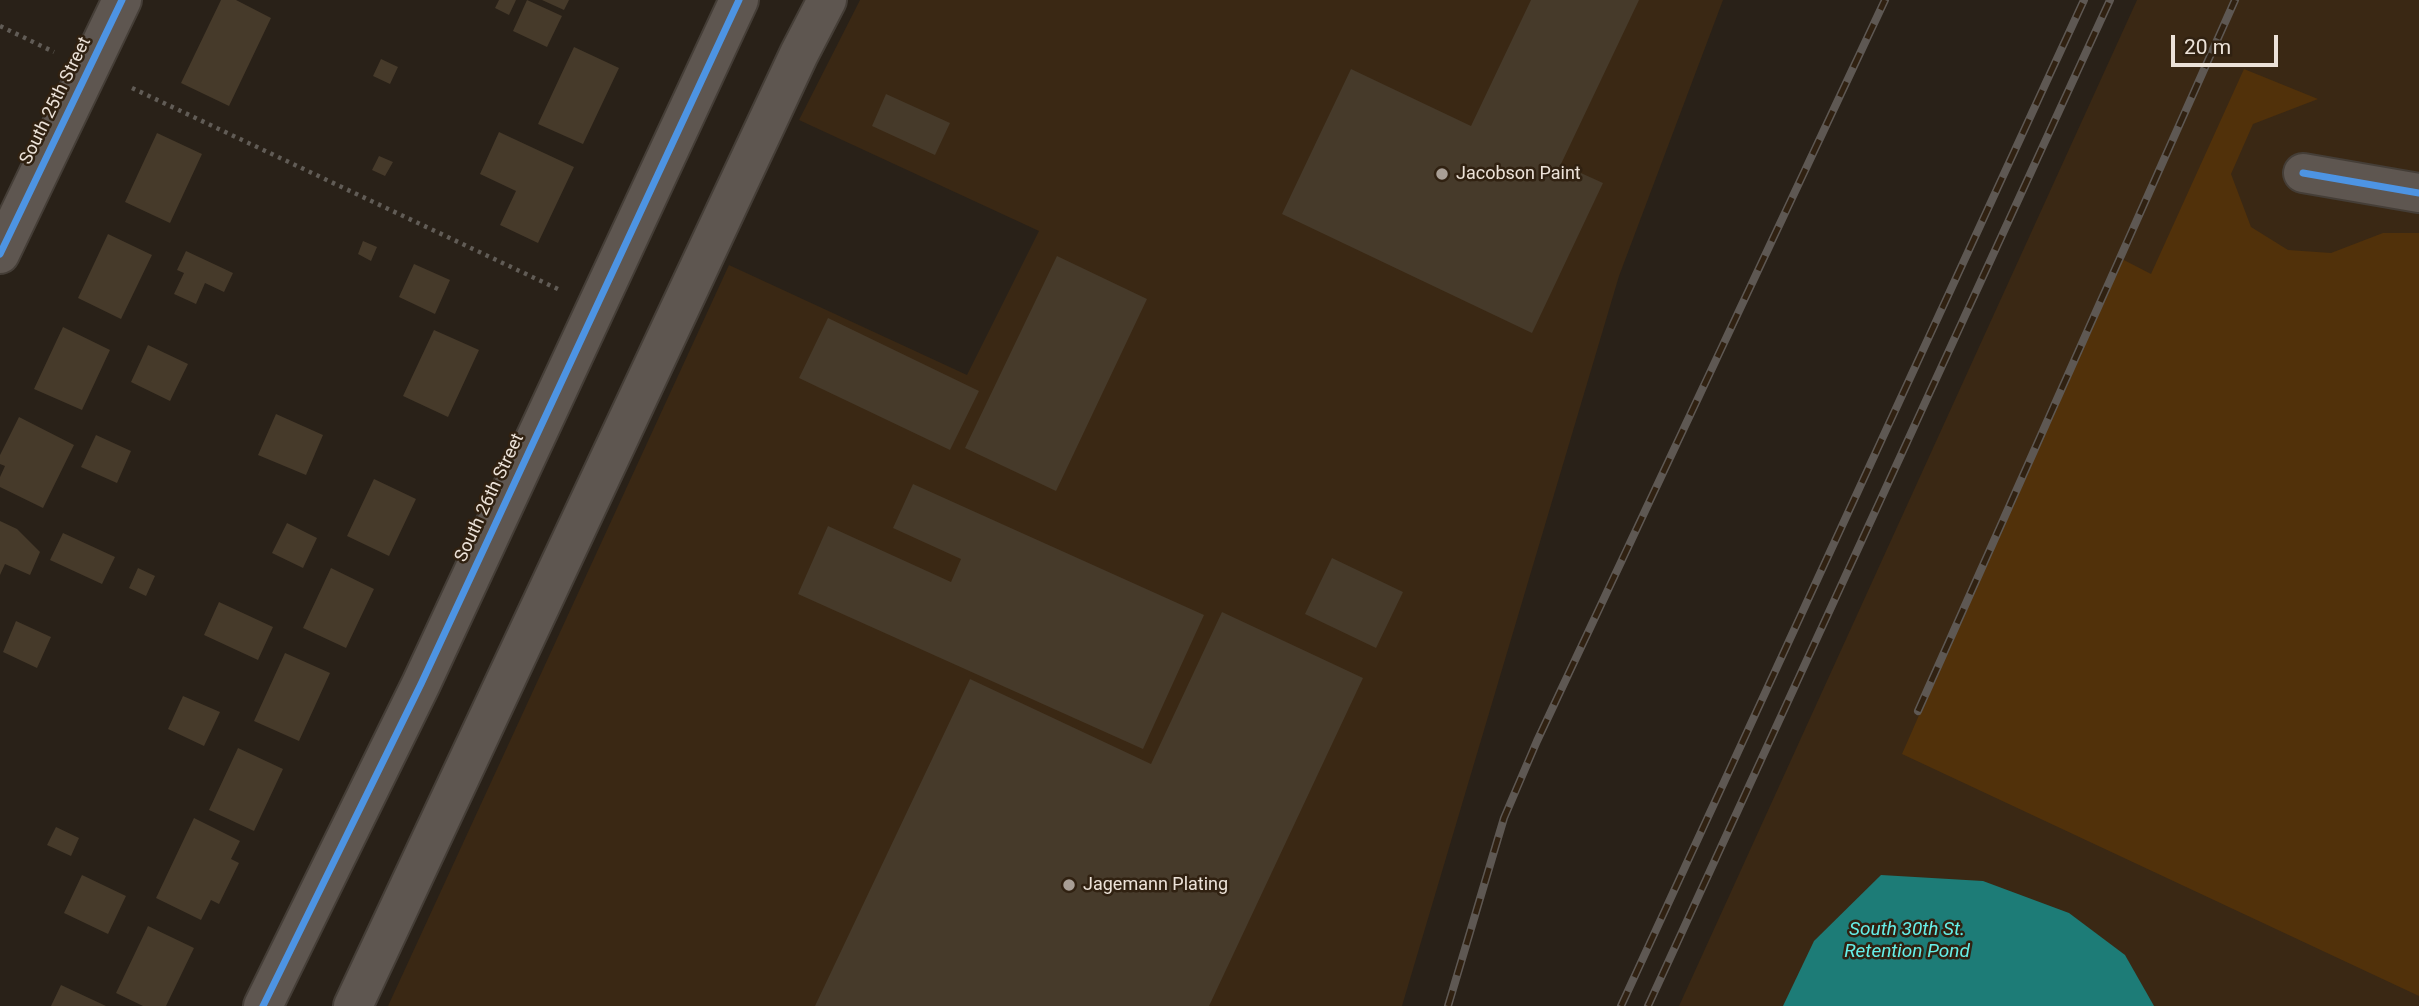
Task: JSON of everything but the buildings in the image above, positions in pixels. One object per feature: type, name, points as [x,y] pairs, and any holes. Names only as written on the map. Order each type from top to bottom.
[{"type":"street","name":"South 25th Street","points":[[0,254],[122,0]]},
{"type":"street","name":"South 26th Street","points":[[263,1006],[421,684],[739,0]]},
{"type":"street","points":[[353,1006],[799,54],[827,0]]},
{"type":"street","points":[[2303,173],[2419,193]]},
{"type":"path","points":[[0,26],[54,52]]},
{"type":"path","points":[[132,88],[565,292]]},
{"type":"shaded area","points":[[860,0],[1723,0],[1619,276],[1402,1006],[388,1006],[729,265],[967,375],[1039,231],[799,120]]},
{"type":"shaded area","points":[[2137,0],[2419,0],[2419,1006],[1679,1006]]},
{"type":"shaded area","points":[[2244,69],[2318,99],[2253,124],[2231,174],[2251,227],[2288,250],[2331,253],[2383,233],[2419,233],[2419,996],[1902,754],[2120,258],[2151,274]]},
{"type":"water","name":"South 30th St. Retention Pond","points":[[1881,875],[1983,881],[2069,913],[2125,955],[2154,1006],[1783,1006],[1814,941]]},
{"type":"railway","points":[[1448,1006],[1504,818],[1537,741],[1885,0]]},
{"type":"railway","points":[[1621,1006],[2084,0]]},
{"type":"railway","points":[[1648,1006],[2110,0]]},
{"type":"railway","points":[[1918,711],[2235,0]]},
{"type":"cycle path","points":[[0,254],[122,0]]},
{"type":"cycle path","points":[[263,1006],[421,684],[739,0]]},
{"type":"cycle path","points":[[2303,173],[2419,193]]},
{"type":"place","name":"Jacobson Paint","points":[[1442,174]]},
{"type":"place","name":"Jagemann Plating","points":[[1069,885]]}]
